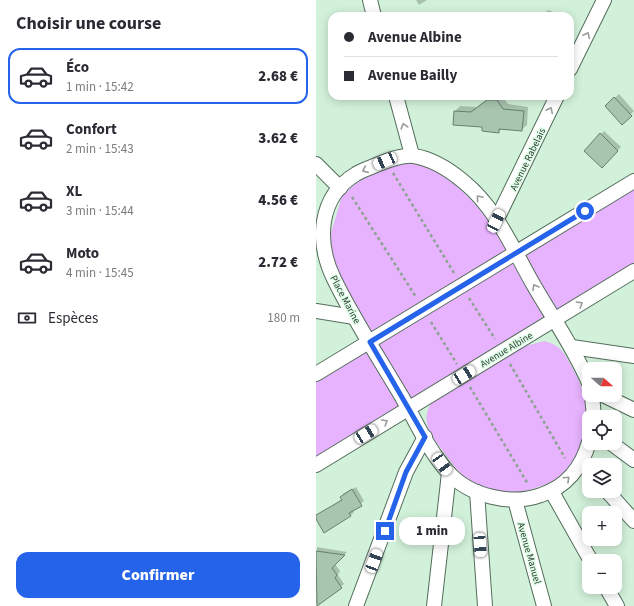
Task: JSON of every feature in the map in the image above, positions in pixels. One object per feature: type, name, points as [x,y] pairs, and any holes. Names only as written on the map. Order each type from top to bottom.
[{"type":"street","points":[[370,0],[373,12]]},
{"type":"street","points":[[574,61],[604,0]]},
{"type":"street","points":[[397,100],[412,155],[432,162],[464,182],[478,196],[496,221],[554,320],[572,347],[582,368]]},
{"type":"street","name":"Avenue Rabelais","points":[[496,221],[555,100]]},
{"type":"street","name":"Place Marine","points":[[412,155],[385,161],[356,174],[342,186],[330,202],[323,223],[324,248],[332,275],[354,317],[425,437],[449,473],[477,492],[515,500],[535,498],[552,492],[582,468]]},
{"type":"street","points":[[316,164],[342,186]]},
{"type":"street","points":[[316,374],[634,181]]},
{"type":"street","name":"Avenue Albine","points":[[316,465],[634,271]]},
{"type":"street","points":[[316,311],[354,317]]},
{"type":"street","points":[[572,347],[634,356]]},
{"type":"street","points":[[617,402],[634,410]]},
{"type":"street","points":[[356,606],[406,472],[425,437]]},
{"type":"street","points":[[620,450],[634,460]]},
{"type":"street","points":[[434,606],[449,473]]},
{"type":"street","points":[[477,492],[485,606]]},
{"type":"street","points":[[552,492],[587,554]]},
{"type":"street","points":[[613,498],[634,521]]},
{"type":"street","name":"Avenue Manuel","points":[[515,500],[544,606]]},
{"type":"street","points":[[610,594],[617,606]]},
{"type":"path","points":[[385,161],[502,351],[566,459]]},
{"type":"path","points":[[342,186],[423,309],[464,375],[531,490]]},
{"type":"shaded area","points":[[407,161],[424,166],[439,174],[466,195],[489,222],[507,251],[370,333],[339,275],[330,249],[331,233],[342,196],[354,185],[376,170]]},
{"type":"shaded area","points":[[634,188],[634,263],[316,457],[316,382]]},
{"type":"shaded area","points":[[544,341],[559,348],[566,356],[581,386],[582,402],[586,402],[587,406],[587,410],[582,410],[582,440],[579,450],[569,467],[550,483],[519,492],[511,493],[494,491],[478,486],[459,472],[430,432],[427,414],[433,400],[522,347]]},
{"type":"building","points":[[614,97],[632,116],[622,125],[605,106]]},
{"type":"building","points":[[487,100],[497,100],[503,109],[524,111],[522,131],[499,129],[499,133],[482,131],[482,127],[453,125],[454,111],[471,112]]},
{"type":"building","points":[[600,133],[618,151],[602,168],[584,151]]},
{"type":"building","points":[[352,489],[362,506],[349,513],[351,516],[324,533],[316,519],[316,515],[342,500],[340,497]]},
{"type":"building","points":[[316,551],[345,555],[332,568],[337,575],[335,578],[342,588],[317,606]]},
{"type":"route","points":[[385,531],[406,472],[425,437],[370,342],[585,211]]}]
